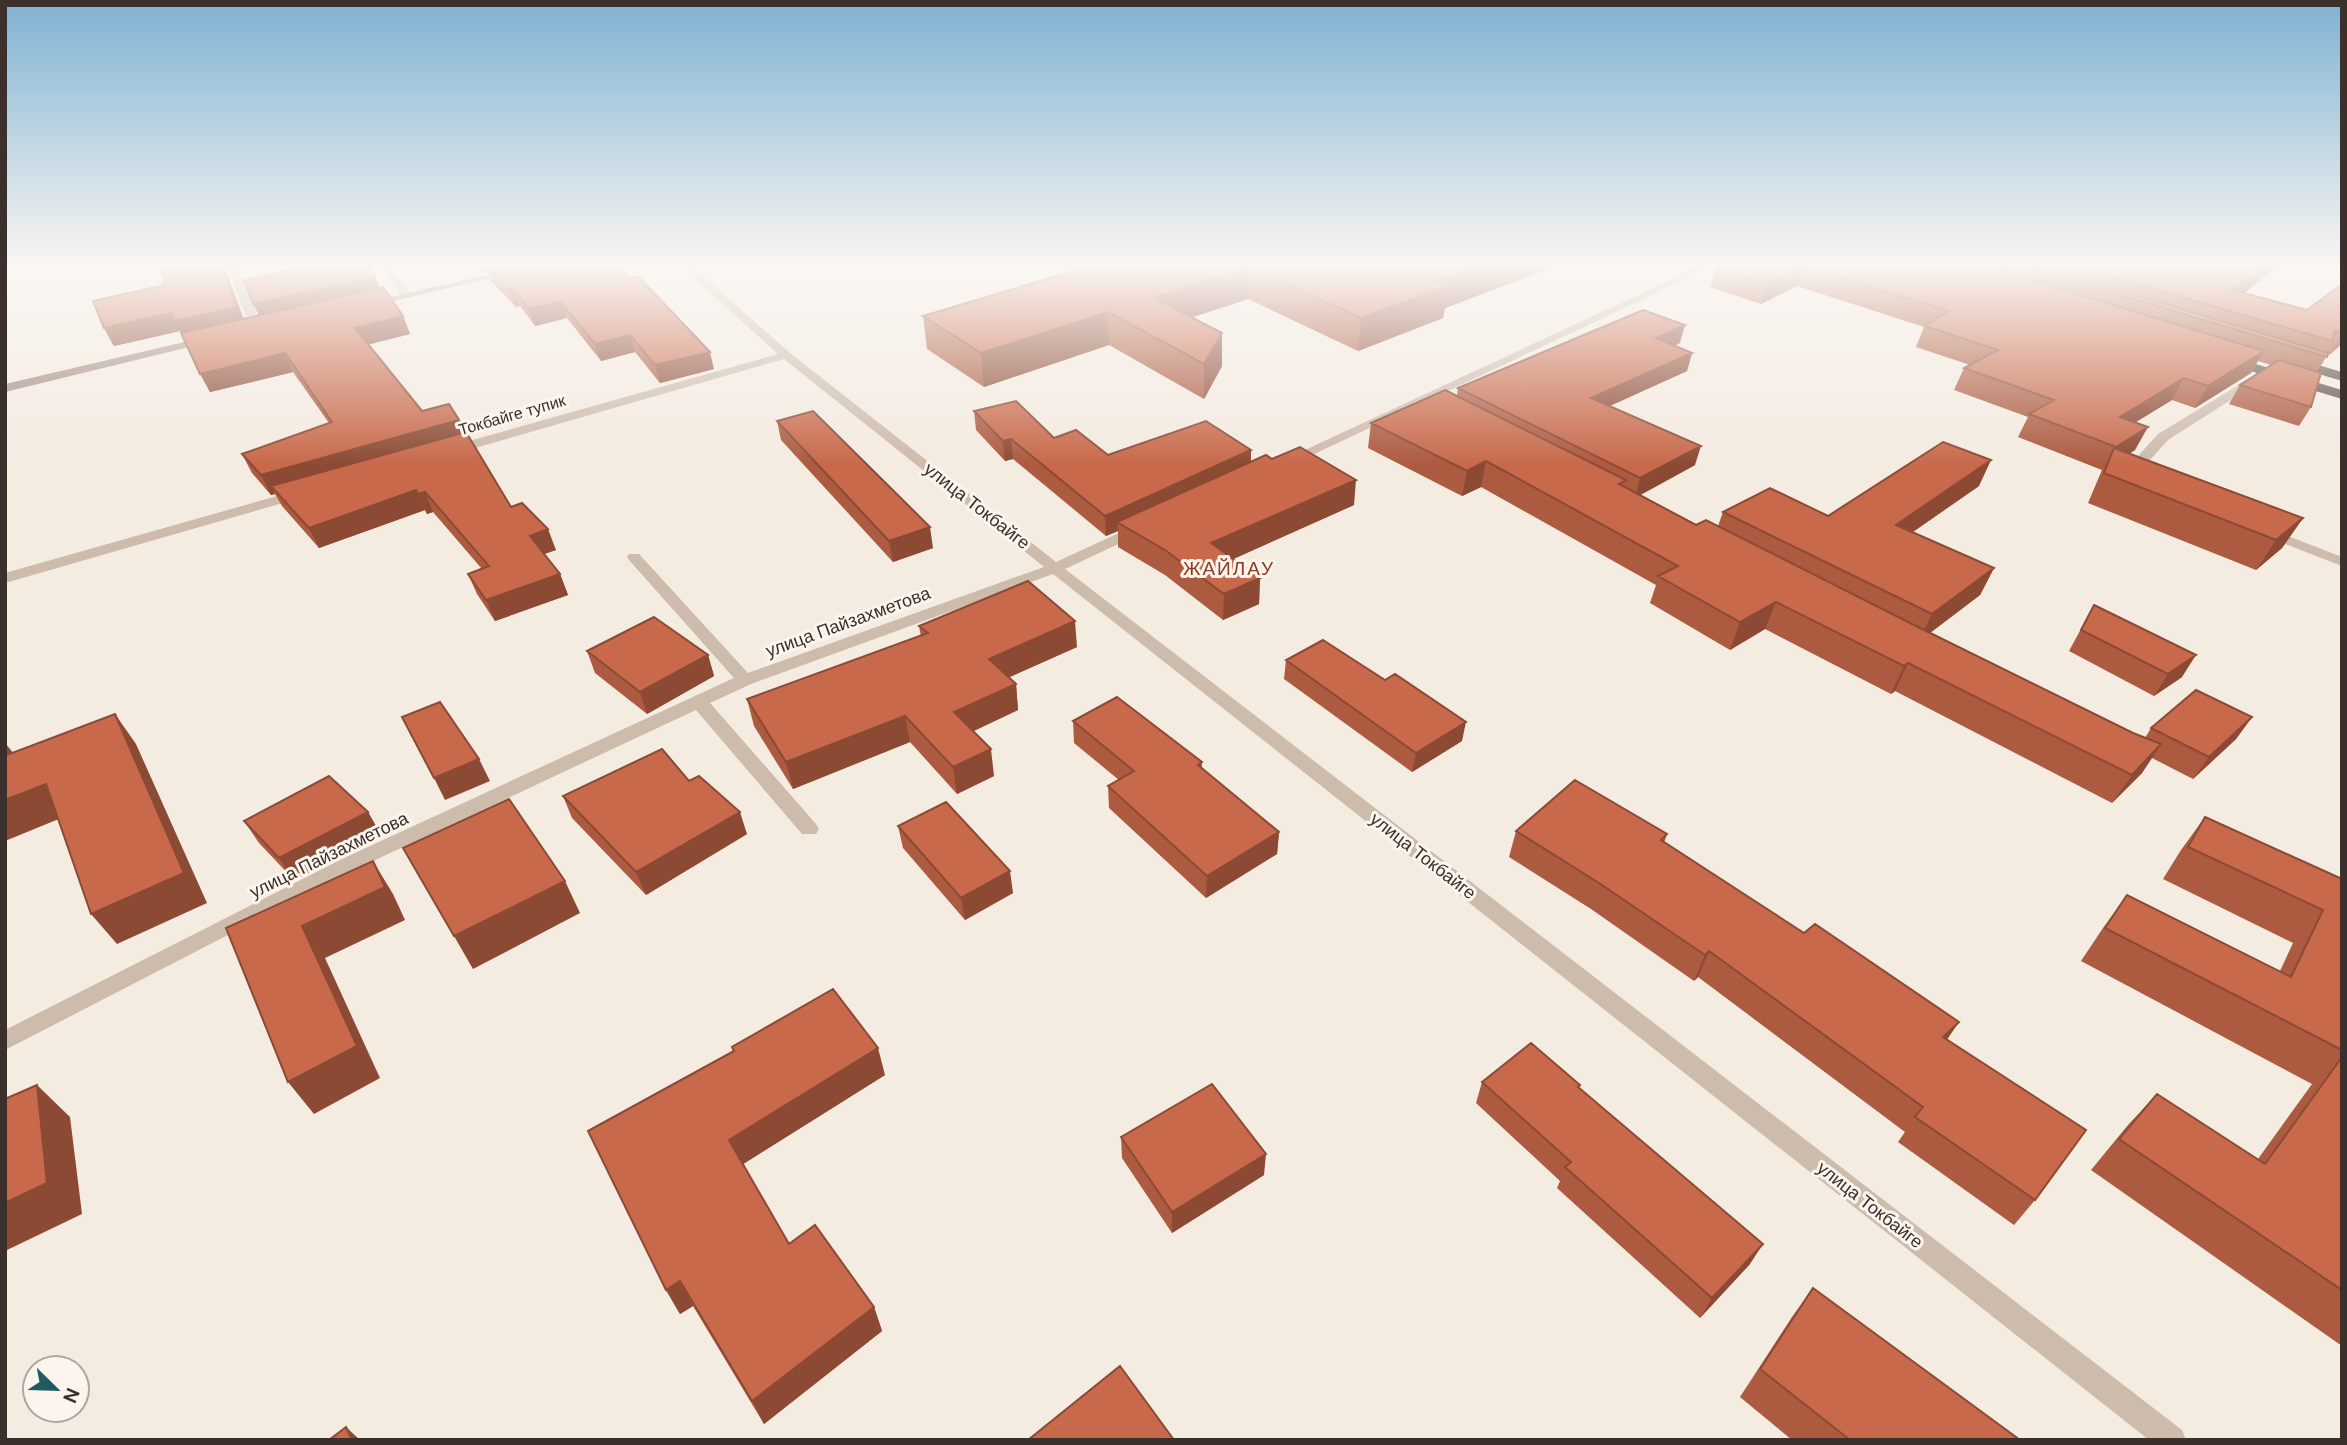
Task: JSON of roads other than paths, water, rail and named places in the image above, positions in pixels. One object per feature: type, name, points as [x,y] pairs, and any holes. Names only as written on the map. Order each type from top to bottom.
[{"type":"highway","points":[[2216,356],[2342,395]]},
{"type":"highway","points":[[2275,356],[2342,377]]},
{"type":"main road","points":[[6,385],[217,337]]},
{"type":"street","name":"улица Токбайге","points":[[758,330],[1055,568],[2172,1440]]},
{"type":"street","points":[[1276,466],[1430,401],[1576,330]]},
{"type":"street","name":"Токбайге тупик","points":[[442,453],[786,355]]},
{"type":"street","points":[[2147,485],[2132,471],[2163,437],[2267,372]]},
{"type":"street","points":[[5,578],[310,491]]},
{"type":"street","name":"улица Пайзахметова","points":[[5,1041],[351,863],[746,680],[1055,568],[1153,523]]},
{"type":"street","points":[[2251,526],[2342,562]]},
{"type":"street","points":[[634,558],[746,680]]},
{"type":"street","points":[[699,702],[808,828]]},
{"type":"district","name":"ЖАЙЛАУ","points":[[1229,568]]}]
